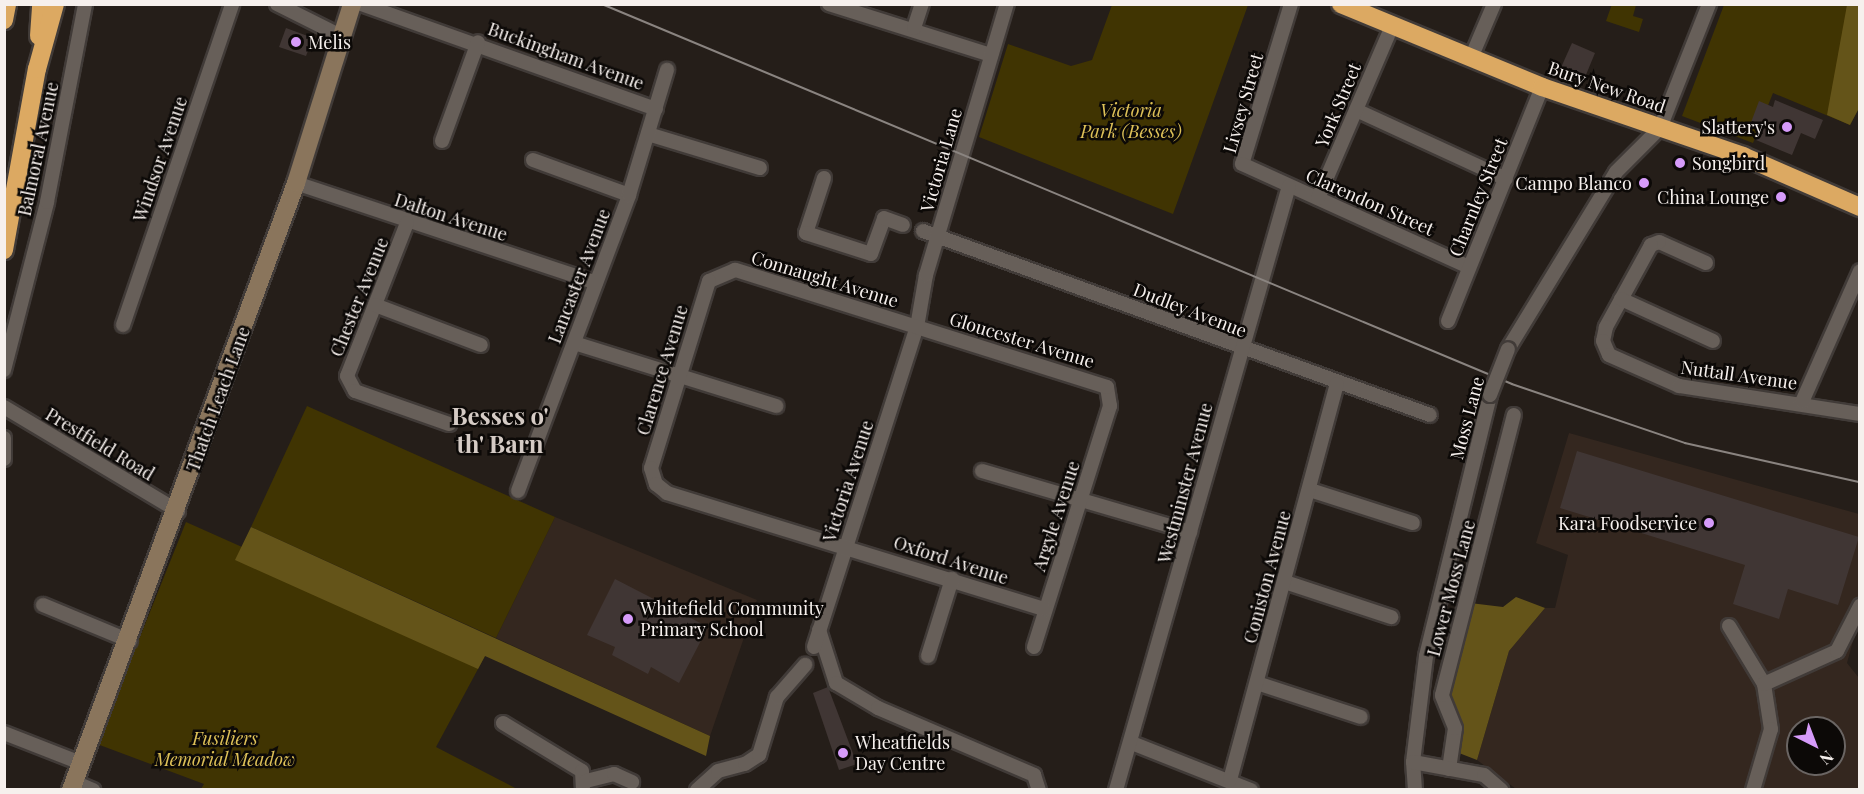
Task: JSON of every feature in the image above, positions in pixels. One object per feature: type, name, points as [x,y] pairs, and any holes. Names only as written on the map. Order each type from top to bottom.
[{"type":"highway","points":[[4,20],[7,4]]},
{"type":"highway","points":[[37,69],[41,4]]},
{"type":"highway","points":[[4,250],[37,69],[55,4]]},
{"type":"highway","name":"Bury New Road","points":[[1341,4],[1542,87],[1752,159],[1860,207]]},
{"type":"street","name":"Balmoral Avenue","points":[[4,370],[46,202],[85,4]]},
{"type":"street","name":"Windsor Avenue","points":[[123,325],[232,4]]},
{"type":"street","points":[[277,4],[341,36]]},
{"type":"street","name":"Thatch Leach Lane","points":[[73,786],[130,641],[296,183],[352,4]]},
{"type":"street","name":"Buckingham Avenue","points":[[361,4],[478,42],[656,108]]},
{"type":"street","points":[[829,4],[914,28],[991,54]]},
{"type":"street","points":[[914,28],[922,4]]},
{"type":"street","name":"Victoria Lane","points":[[917,327],[938,236],[1007,4]]},
{"type":"street","name":"Livsey Street","points":[[1288,186],[1242,164],[1291,4]]},
{"type":"street","points":[[1470,58],[1494,4]]},
{"type":"street","points":[[1660,129],[1709,4]]},
{"type":"street","name":"York Street","points":[[1318,198],[1392,26]]},
{"type":"street","points":[[442,141],[478,42]]},
{"type":"street","name":"Lancaster Avenue","points":[[518,491],[629,195],[667,70]]},
{"type":"street","name":"Charnley Street","points":[[1448,321],[1542,87]]},
{"type":"street","points":[[1356,110],[1506,178]]},
{"type":"street","name":"Moss Lane","points":[[1415,789],[1413,762],[1426,656],[1490,395],[1508,349],[1616,172],[1660,129]]},
{"type":"street","points":[[648,134],[760,168]]},
{"type":"street","points":[[532,160],[629,195]]},
{"type":"street","points":[[824,178],[806,233],[871,254],[884,218],[903,225]]},
{"type":"street","name":"Dalton Avenue","points":[[296,183],[407,223],[596,282]]},
{"type":"street","name":"Clarendon Street","points":[[1288,186],[1469,267]]},
{"type":"street","name":"Westminster Avenue","points":[[1116,789],[1132,743],[1288,186]]},
{"type":"street","name":"Chester Avenue","points":[[407,223],[346,376],[355,391],[449,424]]},
{"type":"street","name":"Dudley Avenue","points":[[923,231],[1241,349],[1430,415]]},
{"type":"street","name":"Nuttall Avenue","points":[[1706,263],[1659,242],[1651,245],[1603,335],[1606,351],[1613,358],[1679,386],[1802,402],[1860,414]]},
{"type":"street","name":"Connaught Avenue","points":[[721,273],[735,270],[917,327]]},
{"type":"street","points":[[1802,402],[1860,271]]},
{"type":"street","name":"Clarence Avenue","points":[[656,484],[651,468],[709,281],[721,273]]},
{"type":"street","name":"Nuttall Avenue","points":[[1621,299],[1708,334]]},
{"type":"street","points":[[375,305],[481,345]]},
{"type":"street","name":"Gloucester Avenue","points":[[917,327],[1098,382],[1111,395]]},
{"type":"street","name":"Victoria Avenue","points":[[814,647],[917,327]]},
{"type":"street","points":[[574,343],[776,406]]},
{"type":"street","name":"Coniston Avenue","points":[[1230,780],[1338,384]]},
{"type":"street","name":"Argyle Avenue","points":[[1034,647],[1111,395]]},
{"type":"street","name":"Prestfield Road","points":[[5,410],[178,511]]},
{"type":"street","name":"Lower Moss Lane","points":[[1449,769],[1455,728],[1442,695],[1514,415]]},
{"type":"street","points":[[4,438],[4,459]]},
{"type":"street","points":[[982,471],[1081,497],[1190,532]]},
{"type":"street","name":"Oxford Avenue","points":[[656,484],[667,493],[846,546],[1045,609]]},
{"type":"street","points":[[1310,490],[1413,523]]},
{"type":"street","points":[[928,656],[952,579]]},
{"type":"street","points":[[1285,582],[1391,617]]},
{"type":"street","points":[[43,605],[130,641]]},
{"type":"street","points":[[1764,684],[1837,651],[1860,606]]},
{"type":"street","points":[[1729,626],[1764,684],[1771,729],[1754,789]]},
{"type":"street","points":[[819,630],[836,683],[878,708],[1034,775],[1039,789]]},
{"type":"street","points":[[697,789],[718,771],[745,764],[759,755],[777,697],[805,664]]},
{"type":"street","points":[[1257,684],[1361,717]]},
{"type":"street","points":[[503,723],[566,758],[584,785],[614,774],[632,782]]},
{"type":"street","points":[[4,733],[81,763]]},
{"type":"street","points":[[1132,743],[1251,789]]},
{"type":"street","points":[[1413,762],[1484,775],[1501,789]]},
{"type":"street","points":[[73,786],[93,789]]},
{"type":"shaded area","points":[[1847,5],[1860,5],[1859,108],[1850,125],[1827,115]]},
{"type":"shaded area","points":[[1569,433],[1859,514],[1859,619],[1847,663],[1859,678],[1859,789],[1516,789],[1477,760],[1509,651],[1545,608],[1555,608],[1568,555],[1536,543]]},
{"type":"shaded area","name":"Whitefield Community Primary School","points":[[555,517],[757,600],[710,736],[496,638]]},
{"type":"shaded area","points":[[251,527],[710,736],[706,756],[485,656],[478,669],[235,560]]},
{"type":"shaded area","points":[[1516,597],[1545,608],[1509,651],[1477,760],[1459,753],[1458,725],[1448,692],[1470,603],[1503,607]]},
{"type":"green space","points":[[1612,4],[1636,5],[1633,16],[1643,19],[1639,32],[1606,21]]},
{"type":"green space","name":"Victoria Park (Besses)","points":[[1112,5],[1248,5],[1173,214],[979,137],[1008,44],[1071,66],[1092,60]]},
{"type":"green space","points":[[1724,5],[1859,5],[1859,108],[1850,125],[1773,93],[1753,143],[1682,116]]},
{"type":"green space","points":[[307,406],[555,517],[496,638],[251,527]]},
{"type":"green space","name":"Fusiliers Memorial Meadow","points":[[186,522],[485,656],[436,747],[517,789],[201,789],[204,784],[97,744]]},
{"type":"building","name":"Melis","points":[[286,28],[313,38],[306,56],[279,47]]},
{"type":"building","points":[[1572,43],[1595,53],[1583,82],[1559,72]]},
{"type":"building","name":"Slattery's","points":[[1775,100],[1823,120],[1815,139],[1801,133],[1792,155],[1756,140],[1761,129],[1750,125],[1759,101],[1773,107]]},
{"type":"building","name":"Kara Foodservice","points":[[1577,451],[1859,537],[1838,605],[1788,589],[1779,619],[1733,604],[1745,565],[1560,508]]},
{"type":"building","name":"Whitefield Community Primary School","points":[[615,579],[708,627],[679,683],[651,667],[648,674],[612,655],[615,647],[587,635]]},
{"type":"building","points":[[828,687],[857,764],[839,770],[813,693]]},
{"type":"tram line","points":[[602,4],[1512,384],[1685,443],[1860,482]]},
{"type":"place","name":"Melis","points":[[296,42]]},
{"type":"place","name":"Slattery's","points":[[1787,127]]},
{"type":"place","name":"Songbird","points":[[1680,163]]},
{"type":"place","name":"Campo Blanco","points":[[1644,183]]},
{"type":"place","name":"China Lounge","points":[[1781,197]]},
{"type":"place","name":"Kara Foodservice","points":[[1709,523]]},
{"type":"place","name":"Whitefield Community Primary School","points":[[628,619]]},
{"type":"place","name":"Wheatfields Day Centre","points":[[843,753]]},
{"type":"district","name":"Besses o' th' Barn","points":[[500,430]]}]
